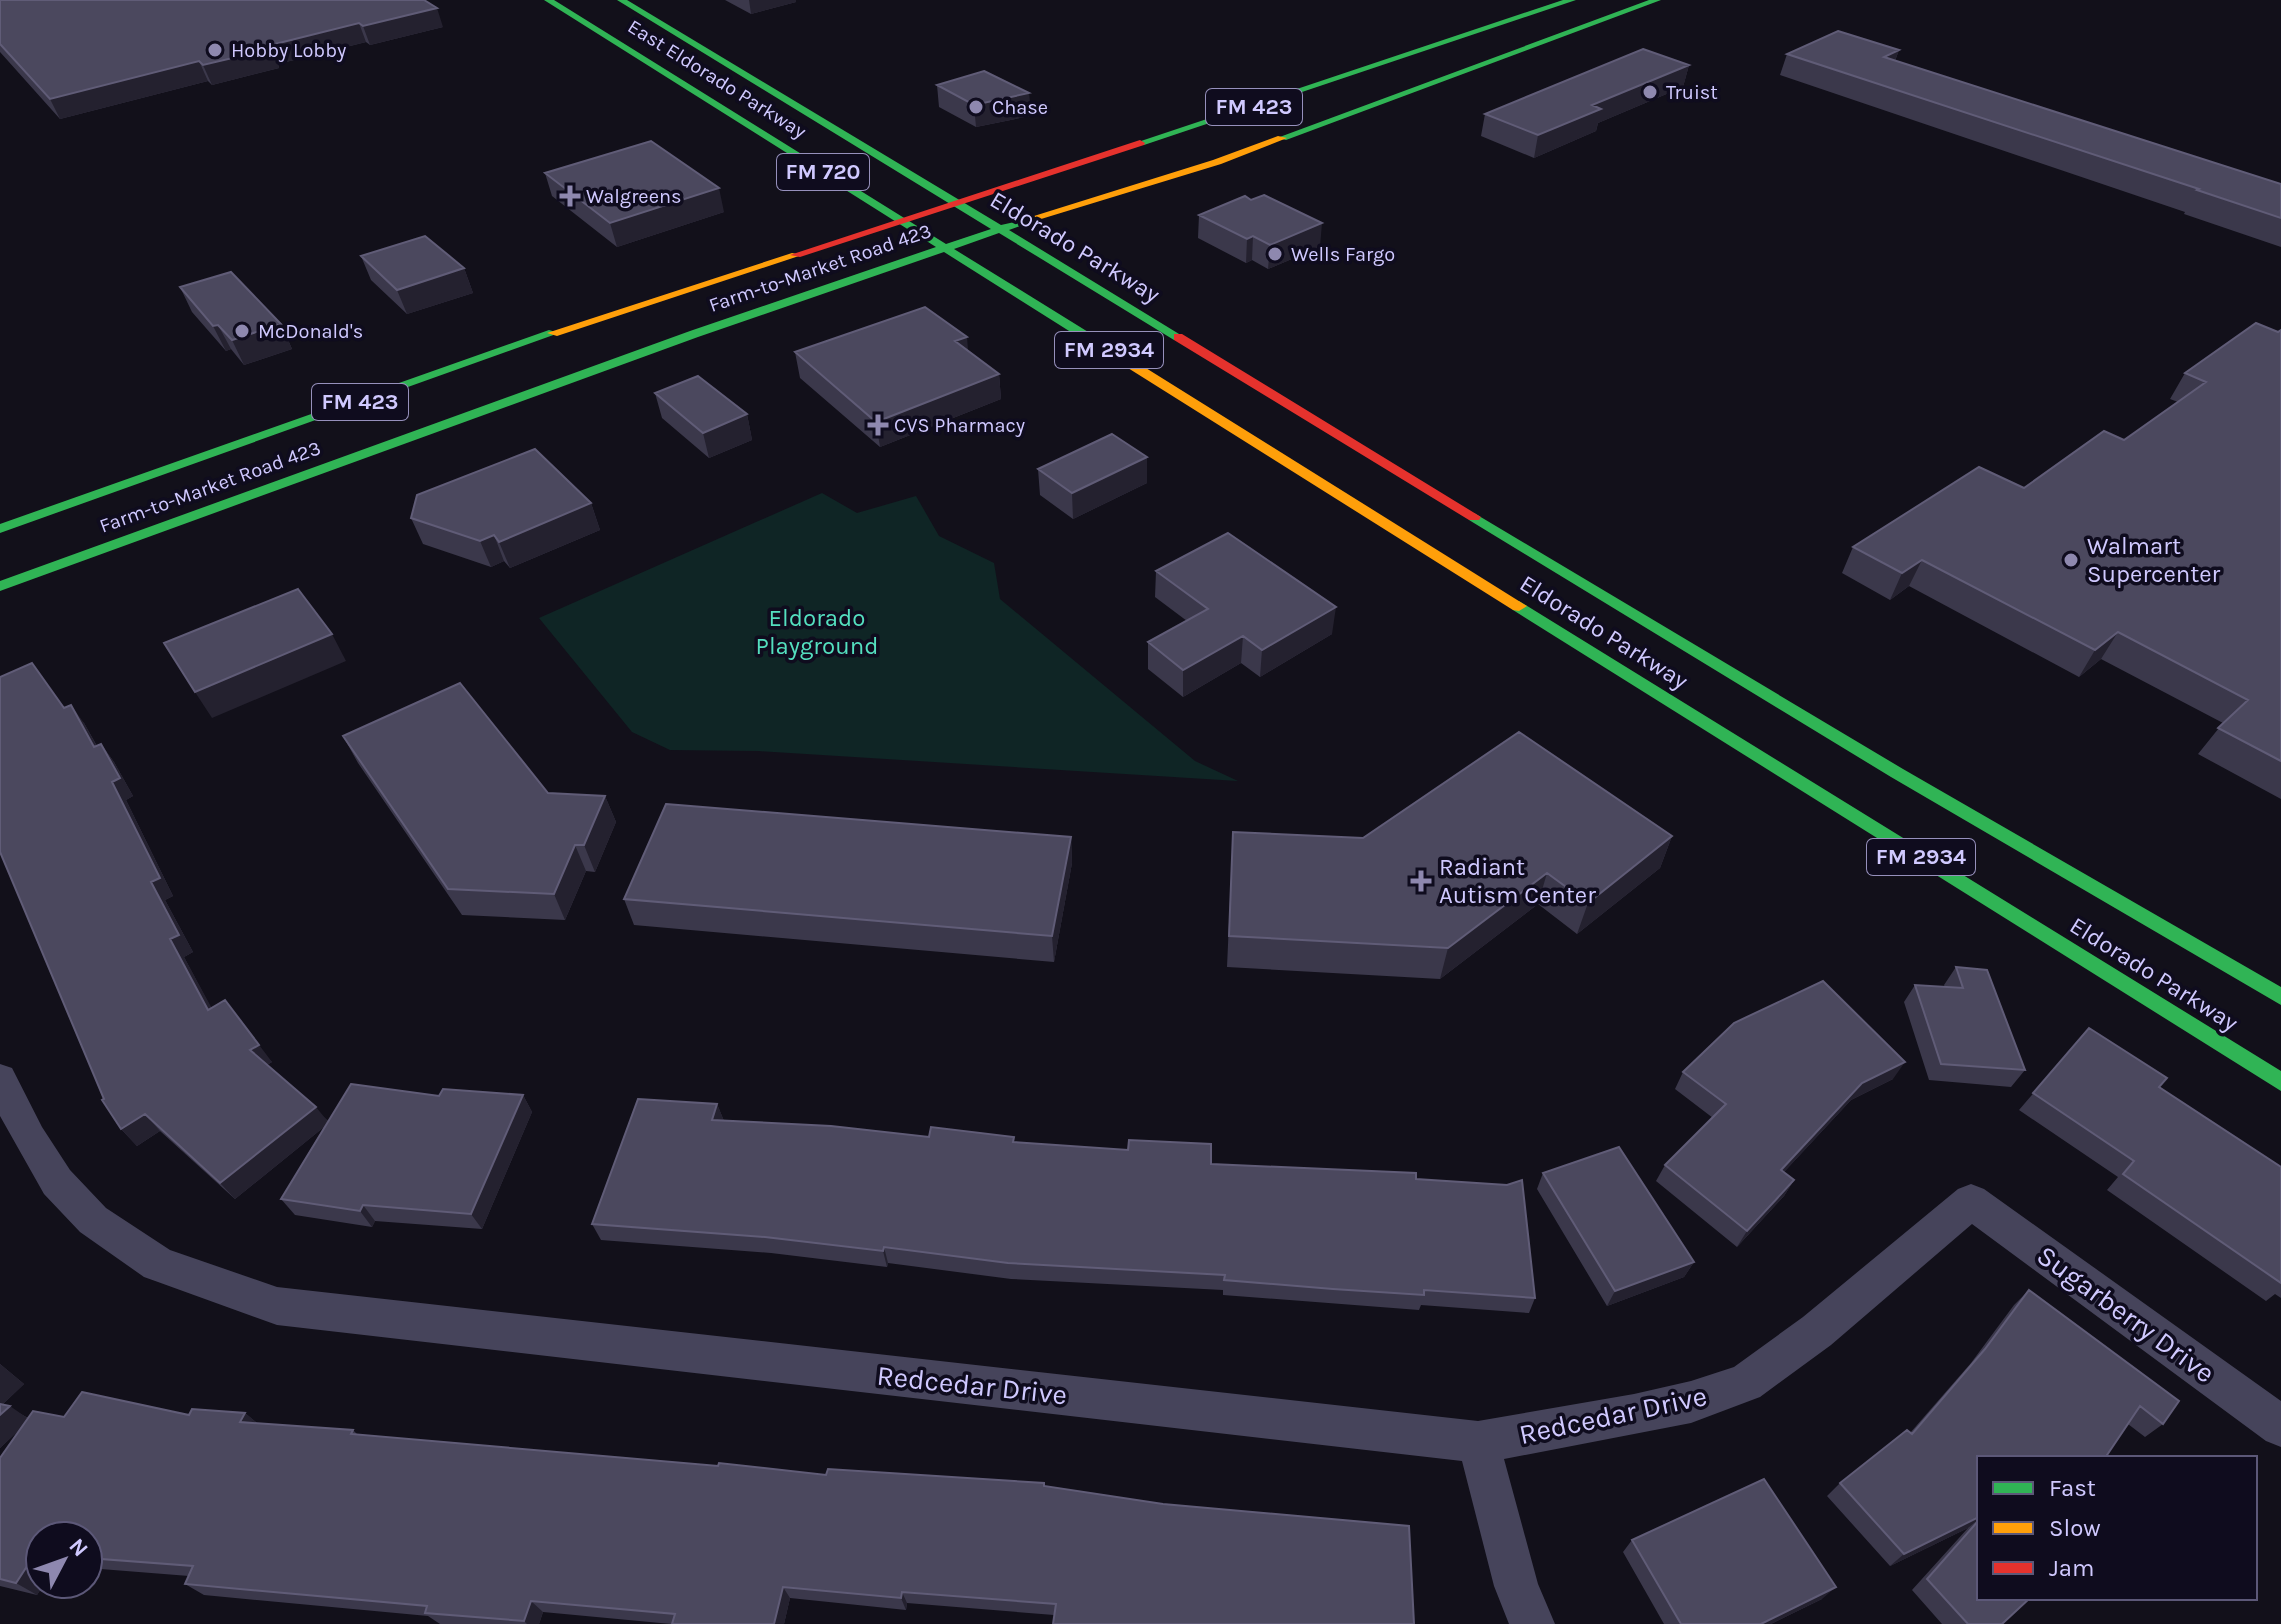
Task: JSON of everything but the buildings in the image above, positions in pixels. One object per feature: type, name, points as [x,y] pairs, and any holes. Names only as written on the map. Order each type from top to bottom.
[{"type":"main road","name":"East Eldorado Parkway","points":[[548,0],[903,222]]},
{"type":"main road","name":"East Eldorado Parkway","points":[[621,0],[957,204]]},
{"type":"main road","name":"Farm-to-Market Road 423","points":[[0,529],[202,473],[618,310],[903,222],[1572,0]]},
{"type":"main road","name":"Farm-to-Market Road 423","points":[[0,586],[694,334],[1000,230],[1217,162],[1657,0]]},
{"type":"main road","points":[[1552,7],[1596,23]]},
{"type":"main road","points":[[644,60],[699,46]]},
{"type":"main road","name":"Eldorado Parkway","points":[[957,204],[1228,365],[1604,604],[2281,997]]},
{"type":"main road","name":"Eldorado Parkway","points":[[903,222],[1568,629],[2281,1082]]},
{"type":"main road","points":[[202,473],[226,506]]},
{"type":"street","name":"Redcedar Drive","points":[[0,1079],[29,1138],[57,1182],[93,1220],[158,1264],[277,1306],[1478,1442],[1634,1415],[1691,1402],[1746,1383],[1817,1331],[1971,1201]]},
{"type":"street","name":"Sugarberry Drive","points":[[1971,1201],[2281,1426]]},
{"type":"street","points":[[1478,1442],[1516,1586],[1532,1624]]},
{"type":"green space","name":"Eldorado Playground","points":[[822,493],[857,513],[916,496],[939,536],[994,563],[1000,599],[1195,761],[1238,781],[758,751],[670,750],[632,732],[539,618]]},
{"type":"traffic: fast","points":[[548,0],[1089,338]]},
{"type":"traffic: fast","points":[[621,0],[1178,337]]},
{"type":"traffic: fast","points":[[1140,143],[1572,0]]},
{"type":"traffic: fast","points":[[1282,138],[1657,0]]},
{"type":"traffic: fast","points":[[0,586],[694,334],[1024,221]]},
{"type":"traffic: fast","points":[[0,529],[553,333]]},
{"type":"traffic: fast","points":[[1474,517],[1897,773],[2281,997]]},
{"type":"traffic: fast","points":[[1519,606],[2281,1082]]},
{"type":"traffic: slow","points":[[1024,221],[1217,162],[1282,138]]},
{"type":"traffic: slow","points":[[553,333],[796,255]]},
{"type":"traffic: slow","points":[[1089,338],[1519,606]]},
{"type":"traffic: jam","points":[[796,255],[1140,143]]},
{"type":"traffic: jam","points":[[1178,337],[1474,517]]},
{"type":"place","name":"Hobby Lobby","points":[[215,50]]},
{"type":"place","name":"Truist","points":[[1650,92]]},
{"type":"place","name":"Chase","points":[[976,107]]},
{"type":"place","name":"Walgreens","points":[[570,196]]},
{"type":"place","name":"Wells Fargo","points":[[1275,254]]},
{"type":"place","name":"McDonald's","points":[[242,331]]},
{"type":"place","name":"CVS Pharmacy","points":[[878,425]]},
{"type":"place","name":"Walmart Supercenter","points":[[2071,560]]},
{"type":"place","name":"Radiant Autism Center","points":[[1421,881]]}]
